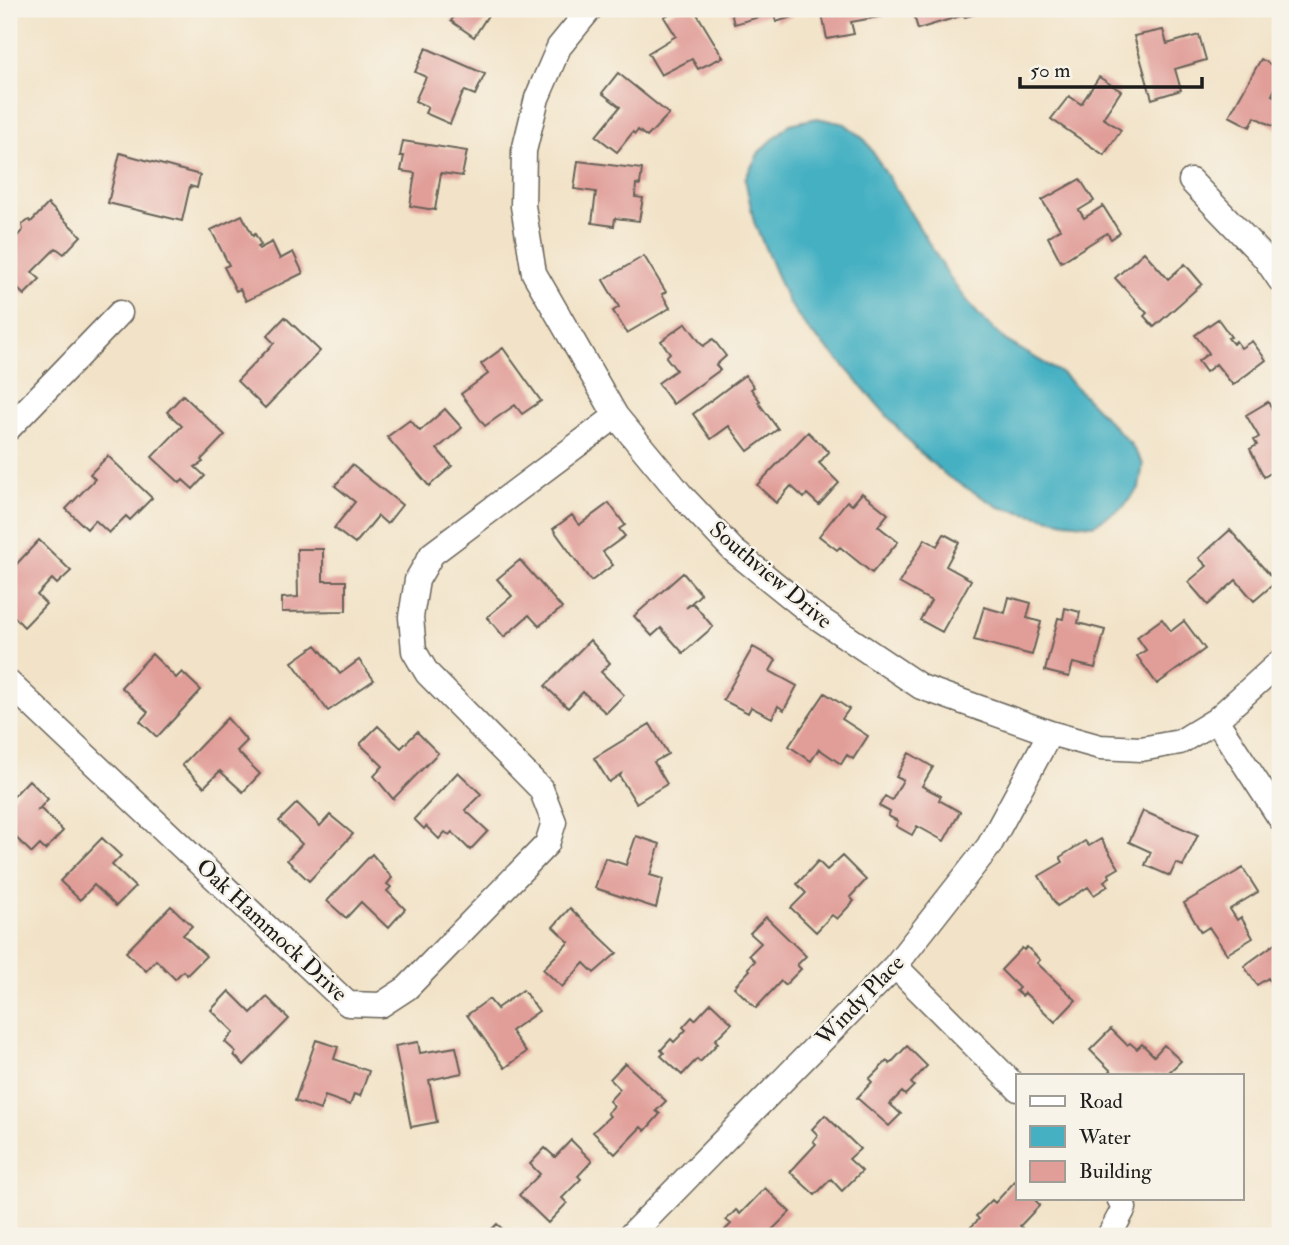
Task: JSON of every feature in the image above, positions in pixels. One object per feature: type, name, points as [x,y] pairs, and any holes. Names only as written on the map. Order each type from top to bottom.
[{"type":"street","name":"Southview Drive","points":[[590,9],[559,47],[537,98],[524,151],[523,206],[534,274],[616,416],[682,496],[733,550],[811,613],[921,687],[1051,733],[1100,747],[1141,749],[1180,742],[1216,720],[1280,662]]},
{"type":"street","points":[[1191,181],[1265,258],[1280,280]]},
{"type":"street","points":[[9,428],[120,313]]},
{"type":"street","name":"Oak Hammock Drive","points":[[9,683],[348,1004],[381,1005],[407,988],[547,844],[554,822],[541,789],[427,673],[414,650],[411,617],[417,580],[432,554],[616,416]]},
{"type":"street","points":[[1216,720],[1280,818]]},
{"type":"street","name":"Windy Place","points":[[630,1236],[895,966],[989,846],[1051,733]]},
{"type":"street","points":[[895,966],[1016,1087]]},
{"type":"street","points":[[1110,1236],[1124,1208],[1120,1200]]},
{"type":"water","points":[[817,118],[845,124],[866,141],[954,284],[978,314],[1005,340],[1063,374],[1130,443],[1143,464],[1139,488],[1123,507],[1093,525],[1065,522],[999,507],[948,477],[916,449],[837,358],[811,333],[788,302],[754,222],[745,179],[759,152],[790,124]]},
{"type":"building","points":[[452,9],[492,9],[474,37],[451,21],[457,12]]},
{"type":"building","points":[[678,9],[694,9],[723,57],[698,69],[692,59],[661,75],[648,53],[676,36],[664,17]]},
{"type":"building","points":[[730,9],[790,9],[792,17],[776,22],[774,13],[734,24]]},
{"type":"building","points":[[821,9],[882,9],[884,16],[851,22],[854,34],[827,39]]},
{"type":"building","points":[[912,9],[977,9],[979,13],[918,29]]},
{"type":"building","points":[[1163,30],[1167,44],[1199,35],[1206,60],[1175,69],[1181,90],[1152,99],[1134,36]]},
{"type":"building","points":[[426,48],[485,74],[475,95],[465,91],[462,95],[450,124],[425,113],[428,107],[415,101],[426,77],[415,72]]},
{"type":"building","points":[[1261,59],[1280,70],[1280,79],[1272,95],[1280,99],[1280,130],[1255,117],[1250,127],[1229,116]]},
{"type":"building","points":[[618,73],[669,114],[647,137],[638,130],[635,134],[633,132],[617,152],[596,136],[620,107],[602,93]]},
{"type":"building","points":[[1099,77],[1121,91],[1103,118],[1121,130],[1104,155],[1051,119],[1069,96],[1081,104]]},
{"type":"building","points":[[403,141],[467,151],[462,176],[441,173],[435,210],[410,206],[415,173],[401,171]]},
{"type":"building","points":[[120,153],[200,175],[197,188],[190,186],[182,221],[108,203]]},
{"type":"building","points":[[578,161],[642,169],[640,185],[636,184],[635,197],[643,198],[639,221],[615,218],[614,226],[592,223],[596,192],[574,189]]},
{"type":"building","points":[[1080,179],[1094,201],[1079,210],[1084,218],[1103,206],[1120,233],[1111,239],[1107,233],[1061,262],[1048,237],[1060,229],[1042,200]]},
{"type":"building","points":[[48,204],[81,236],[64,254],[56,248],[32,272],[40,279],[24,295],[9,280],[9,245],[23,230],[22,225],[29,220],[31,222]]},
{"type":"building","points":[[242,215],[261,245],[259,249],[272,242],[280,259],[293,252],[303,273],[246,301],[240,289],[236,291],[224,267],[229,265],[211,230]]},
{"type":"building","points":[[1144,252],[1168,279],[1185,264],[1202,284],[1154,327],[1144,316],[1147,313],[1115,278]]},
{"type":"building","points":[[644,256],[666,292],[662,294],[670,308],[627,333],[613,311],[619,307],[603,280]]},
{"type":"building","points":[[285,317],[320,351],[265,408],[237,381],[274,343],[267,336]]},
{"type":"building","points":[[1218,319],[1233,344],[1236,341],[1241,348],[1252,341],[1266,360],[1233,385],[1216,364],[1206,372],[1198,361],[1209,353],[1195,335]]},
{"type":"building","points":[[686,323],[703,346],[713,339],[726,356],[716,365],[720,370],[673,404],[658,383],[676,370],[666,357],[670,353],[661,341]]},
{"type":"building","points":[[503,348],[541,401],[522,414],[515,405],[485,426],[461,394],[488,374],[481,364]]},
{"type":"building","points":[[745,375],[754,387],[751,389],[760,401],[758,402],[778,429],[748,451],[729,426],[711,439],[693,414]]},
{"type":"building","points":[[183,395],[225,435],[201,460],[203,462],[195,467],[205,476],[193,489],[183,480],[180,483],[152,457],[182,426],[167,412]]},
{"type":"building","points":[[1268,402],[1280,423],[1280,467],[1264,477],[1250,449],[1257,445],[1254,440],[1259,437],[1246,415]]},
{"type":"building","points":[[445,409],[462,428],[437,449],[452,466],[429,486],[387,437],[410,420],[420,431]]},
{"type":"building","points":[[808,432],[829,452],[819,463],[839,483],[819,505],[807,494],[804,498],[791,486],[776,503],[757,485]]},
{"type":"building","points":[[108,456],[152,498],[130,520],[126,516],[109,533],[95,520],[87,529],[66,509],[95,479],[90,474]]},
{"type":"building","points":[[352,465],[402,505],[387,524],[378,516],[355,544],[334,528],[355,502],[335,486]]},
{"type":"building","points":[[862,493],[888,514],[878,526],[898,542],[872,573],[840,547],[837,550],[819,536],[847,501],[852,505]]},
{"type":"building","points":[[609,503],[625,525],[619,529],[625,536],[603,552],[613,565],[591,581],[553,529],[572,515],[579,525]]},
{"type":"building","points":[[1230,530],[1276,582],[1254,601],[1236,580],[1208,605],[1188,582],[1207,566],[1199,558]]},
{"type":"building","points":[[944,534],[959,542],[946,566],[971,580],[942,632],[920,620],[931,601],[899,583],[925,539],[937,546]]},
{"type":"building","points":[[39,540],[71,571],[57,584],[52,579],[37,595],[46,604],[24,627],[9,611],[9,568],[11,570]]},
{"type":"building","points":[[297,549],[323,549],[323,581],[346,581],[346,611],[282,612],[282,598],[298,597]]},
{"type":"building","points":[[520,560],[562,608],[539,626],[529,615],[504,637],[487,617],[512,596],[497,579]]},
{"type":"building","points":[[683,573],[701,594],[686,608],[693,603],[713,627],[683,653],[661,628],[652,636],[634,616]]},
{"type":"building","points":[[1009,597],[1031,603],[1027,618],[1041,622],[1032,655],[974,640],[984,607],[1005,613]]},
{"type":"building","points":[[1065,608],[1080,612],[1078,623],[1105,630],[1095,668],[1073,663],[1069,677],[1045,671],[1058,618],[1063,619]]},
{"type":"building","points":[[1162,619],[1171,631],[1184,621],[1205,649],[1157,684],[1137,656],[1146,650],[1137,637]]},
{"type":"building","points":[[590,640],[610,663],[601,672],[624,695],[606,713],[583,692],[568,708],[545,686]]},
{"type":"building","points":[[316,645],[340,674],[359,660],[374,680],[328,711],[292,662]]},
{"type":"building","points":[[753,647],[776,660],[770,671],[797,686],[784,710],[778,706],[772,718],[751,707],[748,713],[723,700]]},
{"type":"building","points":[[152,654],[176,678],[182,672],[201,690],[157,737],[140,721],[148,712],[121,687]]},
{"type":"building","points":[[825,693],[849,709],[842,719],[868,736],[853,759],[847,755],[841,764],[819,749],[811,761],[789,746]]},
{"type":"building","points":[[227,718],[247,741],[237,751],[260,774],[243,792],[220,771],[204,787],[182,765]]},
{"type":"building","points":[[650,724],[668,754],[654,762],[667,784],[636,803],[620,777],[621,774],[609,782],[594,758]]},
{"type":"building","points":[[378,726],[401,748],[417,732],[438,753],[393,799],[374,776],[383,766],[360,744]]},
{"type":"building","points":[[909,753],[933,767],[922,786],[941,796],[939,800],[960,812],[944,841],[917,826],[912,835],[896,826],[898,821],[888,816],[890,812],[879,806],[885,796],[892,800],[903,780],[896,777]]},
{"type":"building","points":[[458,772],[481,794],[465,810],[488,831],[470,850],[452,832],[449,835],[445,832],[439,839],[414,819]]},
{"type":"building","points":[[29,780],[48,799],[38,810],[41,809],[63,831],[45,850],[40,845],[32,853],[13,835],[9,839],[9,801]]},
{"type":"building","points":[[297,803],[320,826],[330,815],[353,834],[309,881],[287,860],[302,844],[279,821]]},
{"type":"building","points":[[1143,811],[1198,835],[1183,866],[1176,863],[1170,876],[1145,865],[1151,852],[1129,842]]},
{"type":"building","points":[[636,836],[660,844],[650,875],[663,879],[656,908],[595,888],[605,858],[626,865]]},
{"type":"building","points":[[102,838],[121,856],[112,865],[135,887],[116,906],[94,885],[80,900],[60,881]]},
{"type":"building","points":[[1101,839],[1119,868],[1104,881],[1108,886],[1094,895],[1088,887],[1057,906],[1039,876],[1063,862],[1060,857],[1085,841],[1089,846]]},
{"type":"building","points":[[372,854],[392,878],[387,884],[391,887],[387,891],[405,909],[388,928],[361,902],[346,918],[327,901]]},
{"type":"building","points":[[842,856],[866,880],[850,897],[854,901],[837,919],[832,915],[816,932],[791,908],[806,893],[797,884],[818,861],[827,870]]},
{"type":"building","points":[[1243,868],[1258,892],[1230,909],[1237,920],[1241,917],[1253,938],[1227,954],[1209,927],[1201,932],[1184,903]]},
{"type":"building","points":[[171,906],[192,926],[183,935],[206,956],[187,975],[183,971],[175,979],[156,960],[146,971],[126,952]]},
{"type":"building","points":[[570,908],[617,953],[594,973],[584,963],[562,987],[543,969],[569,942],[553,927]]},
{"type":"building","points":[[766,917],[806,956],[797,965],[801,969],[785,985],[781,981],[756,1008],[734,987],[755,961],[749,955],[761,943],[750,933]]},
{"type":"building","points":[[1280,940],[1280,994],[1268,978],[1257,985],[1244,966]]},
{"type":"building","points":[[1027,947],[1040,960],[1037,963],[1076,1000],[1055,1022],[1025,993],[1022,996],[1016,991],[1019,988],[1001,970],[1022,948],[1024,950]]},
{"type":"building","points":[[523,990],[539,1011],[511,1031],[526,1052],[505,1068],[467,1015],[489,999],[498,1010],[497,1008]]},
{"type":"building","points":[[229,991],[251,1013],[267,997],[289,1019],[244,1065],[234,1055],[236,1052],[225,1042],[234,1032],[211,1010]]},
{"type":"building","points":[[711,1003],[732,1023],[715,1040],[718,1043],[700,1062],[697,1059],[682,1075],[661,1056],[664,1053],[661,1050],[671,1039],[674,1042],[686,1030],[683,1027],[692,1017],[695,1020]]},
{"type":"building","points":[[1111,1029],[1127,1045],[1130,1043],[1137,1049],[1142,1044],[1154,1056],[1164,1045],[1181,1061],[1167,1074],[1114,1074],[1090,1050]]},
{"type":"building","points":[[316,1040],[338,1047],[334,1059],[369,1071],[360,1096],[354,1094],[350,1105],[325,1096],[320,1110],[295,1101]]},
{"type":"building","points":[[418,1042],[420,1053],[456,1047],[462,1073],[429,1080],[437,1122],[411,1127],[395,1046]]},
{"type":"building","points":[[907,1046],[927,1066],[911,1083],[914,1086],[905,1095],[902,1092],[890,1104],[901,1114],[889,1126],[857,1098],[872,1082],[869,1079],[887,1061],[890,1064]]},
{"type":"building","points":[[625,1063],[666,1101],[656,1111],[660,1114],[645,1131],[641,1127],[615,1154],[593,1132],[610,1116],[607,1113],[614,1106],[609,1101],[620,1089],[610,1079]]},
{"type":"building","points":[[825,1115],[860,1149],[849,1159],[862,1171],[842,1191],[831,1179],[815,1195],[790,1172],[816,1144],[813,1141],[818,1135],[812,1129]]},
{"type":"building","points":[[571,1140],[592,1161],[578,1176],[581,1179],[562,1198],[567,1203],[548,1223],[519,1195],[540,1174],[530,1164],[545,1148],[555,1157]]},
{"type":"building","points":[[1015,1181],[1016,1200],[1035,1200],[1040,1205],[1020,1226],[1025,1230],[1020,1236],[1013,1233],[1010,1236],[962,1236],[979,1219],[976,1216],[992,1200],[995,1203]]},
{"type":"building","points":[[765,1188],[790,1212],[766,1236],[719,1236],[731,1224],[726,1220],[736,1210],[740,1214]]},
{"type":"building","points":[[497,1224],[510,1236],[484,1236],[488,1233]]}]
